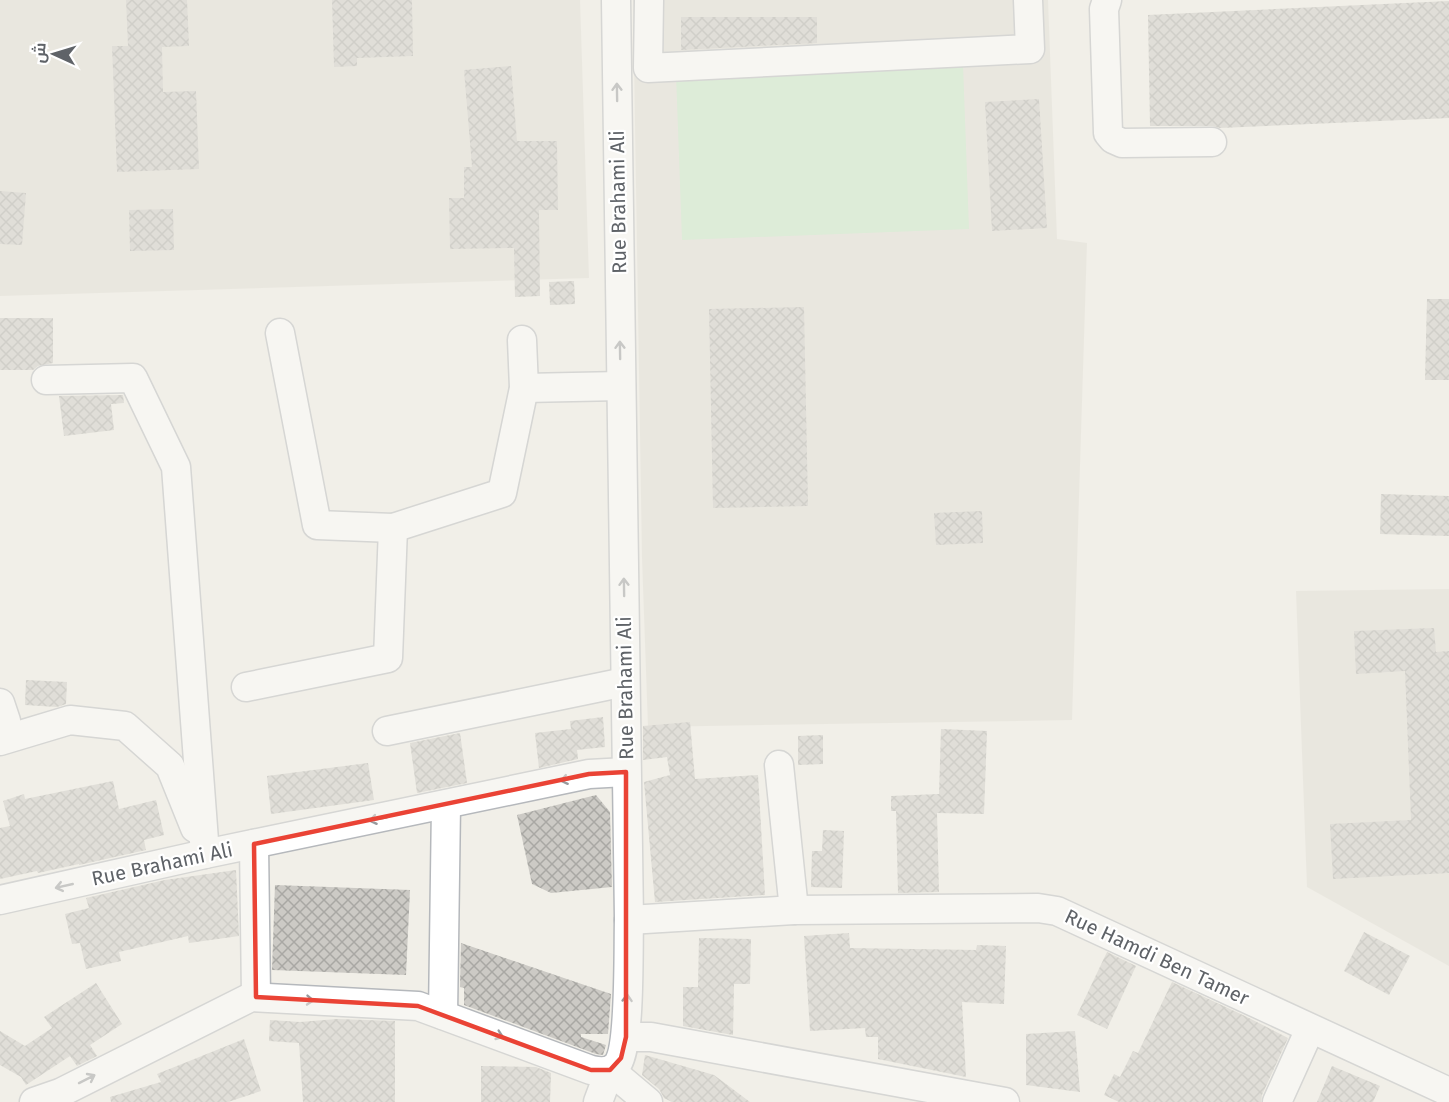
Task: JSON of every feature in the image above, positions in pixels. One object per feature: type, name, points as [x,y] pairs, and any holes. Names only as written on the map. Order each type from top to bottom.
[{"type":"street","name":"Rue Brahami Ali","points":[[0,900],[205,854],[589,774],[627,772],[616,0]]},
{"type":"street","points":[[649,0],[648,68],[1030,49],[1028,0]]},
{"type":"street","points":[[1107,0],[1104,9],[1108,133],[1113,139],[1122,143],[1212,142]]},
{"type":"street","points":[[280,333],[317,525],[393,528],[502,494],[524,388],[522,339]]},
{"type":"street","points":[[46,380],[134,378],[176,467],[205,854]]},
{"type":"street","points":[[524,388],[621,386]]},
{"type":"street","points":[[246,687],[388,658],[393,528]]},
{"type":"street","points":[[387,731],[625,682]]},
{"type":"street","points":[[0,703],[6,721],[0,729]]},
{"type":"street","points":[[0,741],[70,720],[125,726],[170,766],[205,854]]},
{"type":"street","points":[[779,765],[794,910]]},
{"type":"street","points":[[34,1102],[60,1093],[250,997],[418,1006],[591,1070],[600,1072],[610,1070],[621,1058],[626,1037],[629,920],[627,772]]},
{"type":"street","points":[[443,1016],[446,805]]},
{"type":"street","points":[[254,844],[256,998]]},
{"type":"street","name":"Rue Hamdi Ben Tamer","points":[[629,920],[794,910],[1038,908],[1057,911],[1449,1092]]},
{"type":"street","points":[[1277,1102],[1310,1029]]},
{"type":"street","points":[[626,1037],[651,1036],[1005,1102]]},
{"type":"street","points":[[598,1102],[610,1070]]},
{"type":"street","points":[[610,1070],[648,1102]]},
{"type":"highlighted area","points":[[626,772],[626,1037],[621,1058],[610,1070],[591,1070],[418,1006],[256,997],[254,844],[589,774]]},
{"type":"shaded area","points":[[0,0],[580,0],[589,278],[0,296]]},
{"type":"shaded area","points":[[633,0],[1048,0],[1057,239],[1087,243],[1072,720],[648,727],[642,558]]},
{"type":"shaded area","points":[[1449,589],[1449,966],[1307,887],[1296,591]]},
{"type":"green space","points":[[963,64],[969,229],[682,240],[676,74]]},
{"type":"building","points":[[126,0],[187,0],[189,46],[162,47],[163,92],[196,91],[199,169],[117,172],[112,46],[128,46]]},
{"type":"building","points":[[332,0],[412,0],[413,56],[357,58],[357,66],[334,67]]},
{"type":"building","points":[[1449,1],[1449,118],[1220,128],[1150,126],[1148,15]]},
{"type":"building","points":[[681,17],[817,17],[817,43],[681,50]]},
{"type":"building","points":[[511,66],[517,141],[557,141],[558,210],[539,210],[540,296],[515,297],[514,248],[450,249],[449,198],[464,198],[464,167],[472,167],[464,70]]},
{"type":"building","points":[[1039,99],[1047,228],[992,231],[985,102]]},
{"type":"building","points":[[0,191],[26,193],[22,245],[0,244]]},
{"type":"building","points":[[173,209],[174,250],[130,251],[129,210]]},
{"type":"building","points":[[574,281],[575,304],[550,305],[549,282]]},
{"type":"building","points":[[1427,299],[1449,299],[1449,380],[1425,380]]},
{"type":"building","points":[[804,307],[808,506],[713,508],[709,309]]},
{"type":"building","points":[[0,318],[53,318],[53,363],[38,366],[33,370],[0,370]]},
{"type":"building","points":[[123,395],[124,403],[111,404],[114,430],[64,436],[59,396]]},
{"type":"building","points":[[1381,494],[1449,496],[1449,536],[1380,534]]},
{"type":"building","points":[[982,511],[983,543],[936,545],[934,513]]},
{"type":"building","points":[[1434,628],[1436,652],[1449,651],[1449,873],[1333,879],[1330,824],[1411,820],[1405,671],[1356,674],[1354,631]]},
{"type":"building","points":[[26,680],[67,682],[66,704],[57,707],[25,705]]},
{"type":"building","points":[[603,717],[605,747],[577,750],[578,759],[539,768],[535,733],[571,729],[570,721]]},
{"type":"building","points":[[690,722],[695,779],[758,775],[765,895],[655,902],[644,782],[670,775],[667,757],[643,760],[643,726]]},
{"type":"building","points":[[941,729],[987,731],[984,814],[937,813],[939,892],[898,893],[896,811],[891,811],[891,796],[939,794]]},
{"type":"building","points":[[460,733],[467,783],[417,793],[410,743]]},
{"type":"building","points":[[823,735],[823,764],[798,765],[798,736]]},
{"type":"building","points":[[368,763],[374,800],[271,814],[267,776]]},
{"type":"building","points":[[113,781],[119,809],[156,800],[164,835],[144,840],[146,850],[0,879],[0,828],[10,826],[3,801],[24,794],[25,799]]},
{"type":"building","points":[[596,795],[610,812],[612,887],[551,893],[532,884],[517,815]]},
{"type":"building","points":[[823,830],[844,831],[842,888],[811,887],[812,851],[822,851]]},
{"type":"building","points":[[236,870],[239,936],[189,943],[188,936],[119,952],[121,961],[86,969],[80,943],[72,944],[65,914],[89,908],[86,898],[165,880]]},
{"type":"building","points":[[275,885],[410,890],[406,975],[272,970]]},
{"type":"building","points":[[1364,932],[1410,956],[1389,995],[1344,971]]},
{"type":"building","points":[[849,933],[850,948],[976,950],[977,945],[1006,946],[1004,1004],[962,1002],[966,1077],[878,1059],[878,1037],[866,1037],[865,1028],[810,1031],[804,936]]},
{"type":"building","points":[[699,938],[751,939],[750,984],[734,984],[733,1035],[683,1026],[683,987],[698,987]]},
{"type":"building","points":[[461,943],[611,994],[608,1034],[581,1034],[581,1037],[606,1045],[603,1055],[464,1005],[464,988],[460,987]]},
{"type":"building","points":[[1107,952],[1136,966],[1107,1029],[1077,1015]]},
{"type":"building","points":[[1172,982],[1288,1038],[1261,1102],[1119,1102],[1104,1095],[1114,1074],[1120,1077],[1133,1051],[1138,1053]]},
{"type":"building","points":[[96,983],[122,1024],[90,1045],[97,1056],[77,1066],[70,1056],[26,1085],[21,1077],[0,1065],[0,1031],[25,1046],[52,1028],[44,1017]]},
{"type":"building","points":[[337,1019],[395,1021],[395,1102],[303,1102],[299,1043],[269,1041],[270,1020],[300,1022]]},
{"type":"building","points":[[1075,1031],[1080,1092],[1026,1085],[1026,1034]]},
{"type":"building","points":[[244,1039],[261,1091],[228,1102],[111,1102],[110,1097],[161,1082],[157,1074]]},
{"type":"building","points":[[645,1055],[714,1075],[750,1102],[672,1102],[664,1098],[659,1089],[642,1075]]},
{"type":"building","points":[[481,1066],[536,1067],[551,1073],[550,1102],[481,1102]]},
{"type":"building","points":[[1332,1066],[1380,1086],[1373,1102],[1317,1102]]}]
